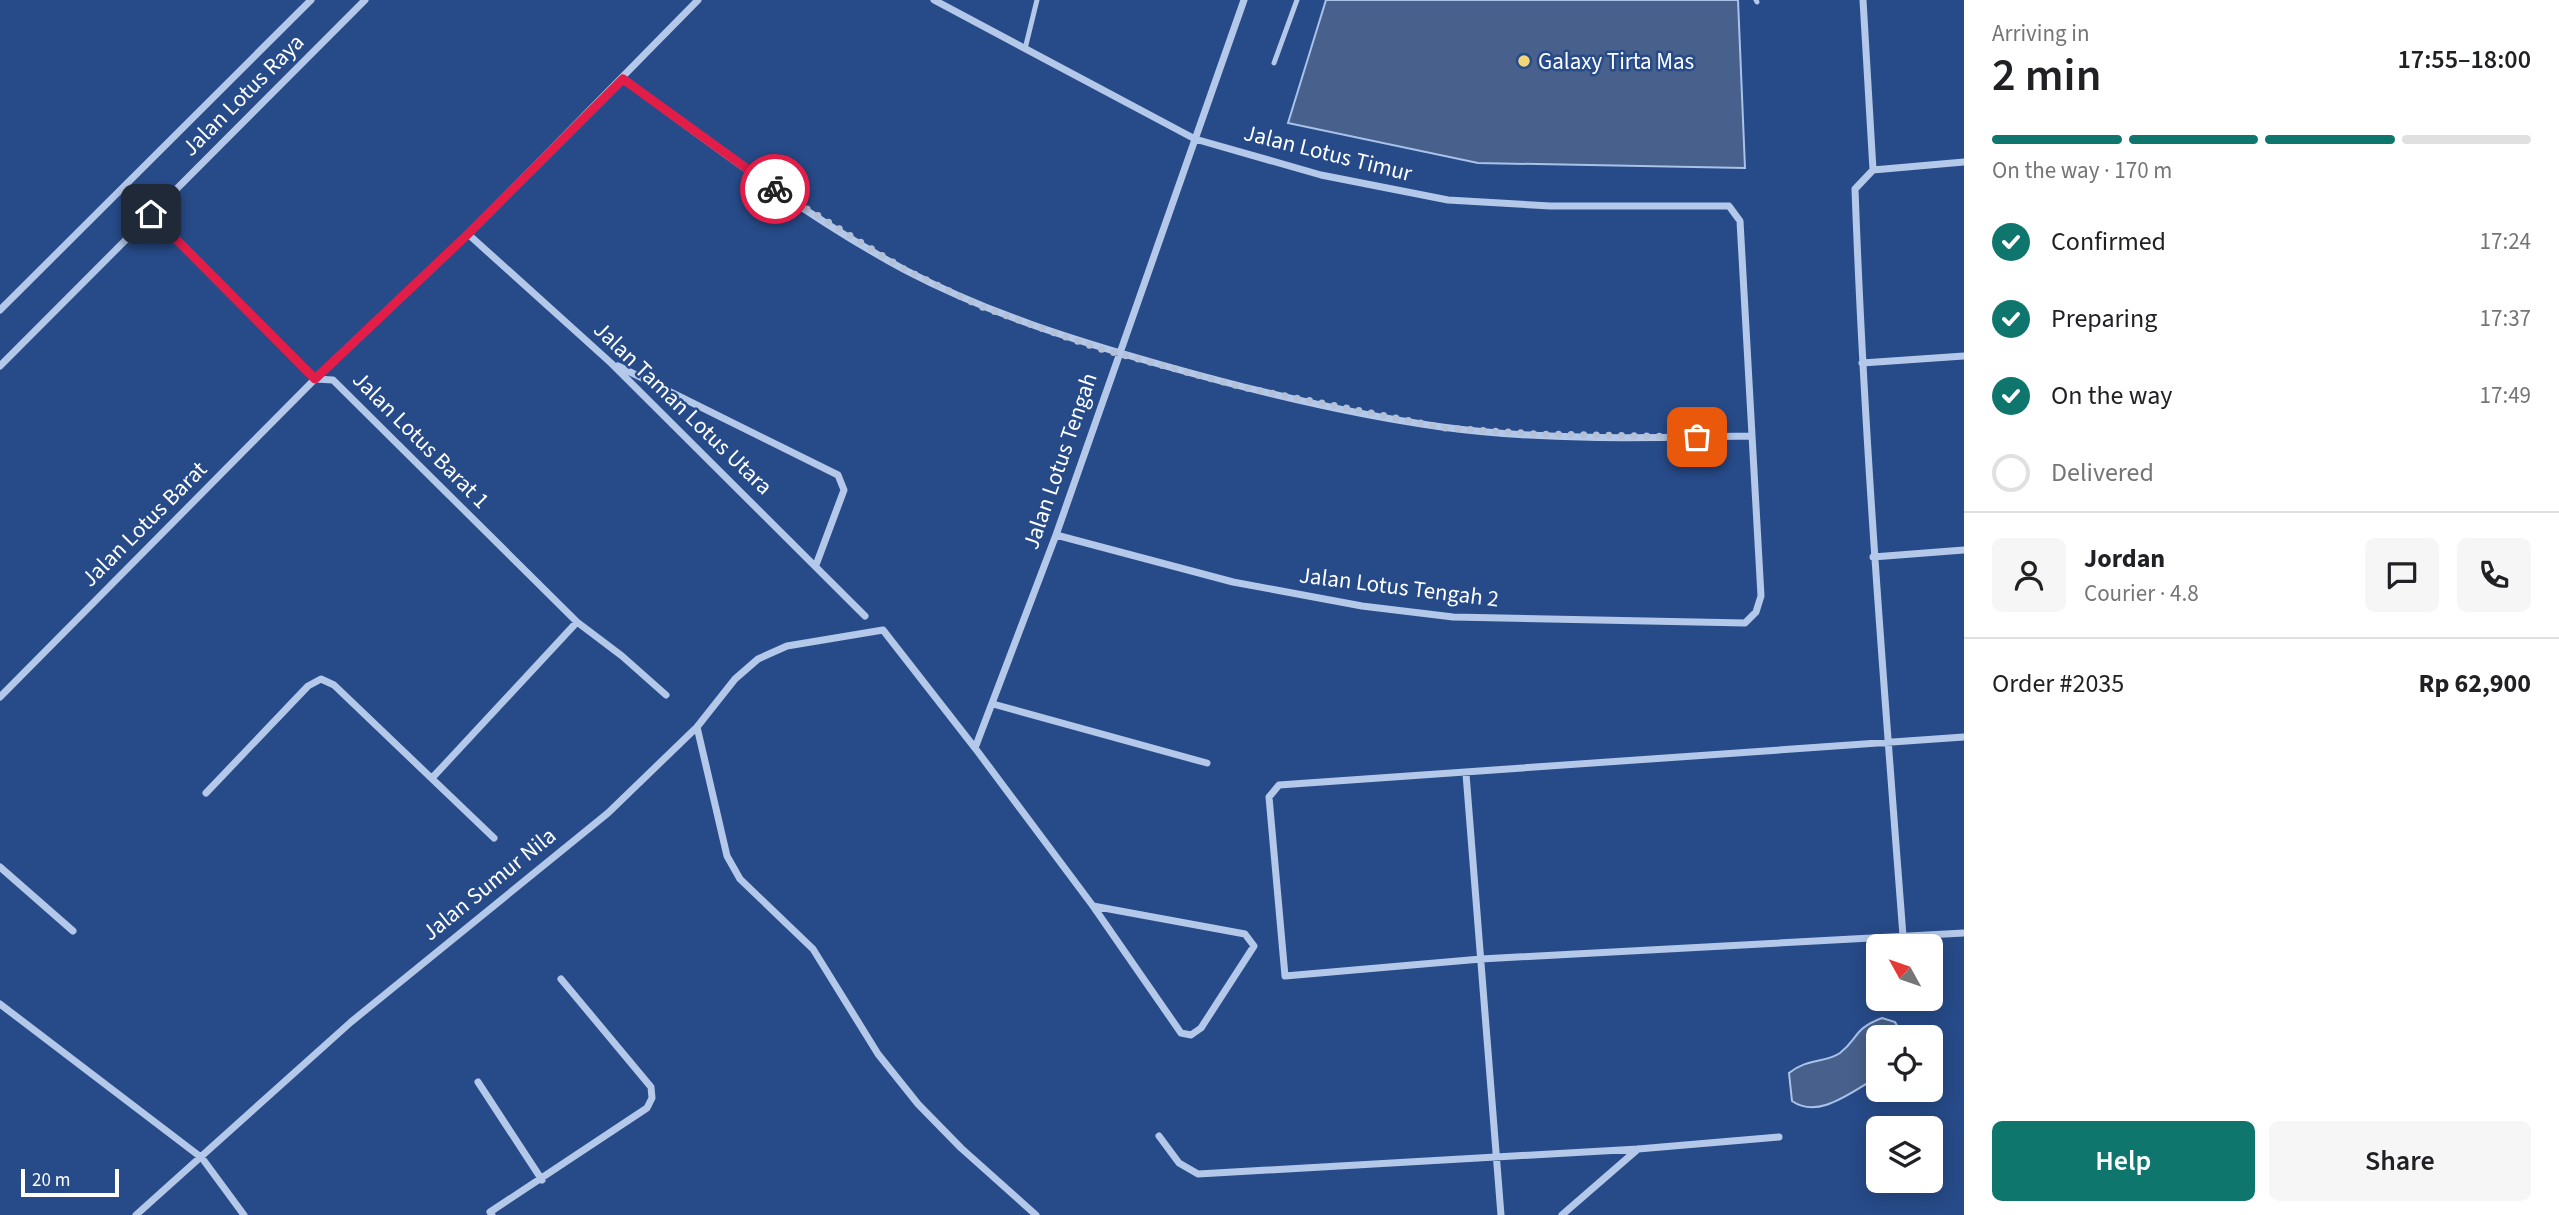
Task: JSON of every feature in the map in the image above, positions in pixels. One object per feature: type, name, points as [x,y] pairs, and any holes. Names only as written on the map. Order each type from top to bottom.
[{"type":"street","name":"Jalan Lotus Raya","points":[[0,310],[311,0]]},
{"type":"street","name":"Jalan Lotus Raya","points":[[0,366],[365,0]]},
{"type":"street","name":"Jalan Lotus Barat","points":[[0,696],[315,379],[468,234],[698,0]]},
{"type":"street","name":"Jalan Lotus Timur","points":[[934,0],[1195,139],[1321,175],[1448,200],[1550,206],[1730,206],[1740,221],[1752,436]]},
{"type":"street","name":"Jalan Lotus Tengah","points":[[975,748],[1056,535],[1244,0]]},
{"type":"street","points":[[1863,0],[1873,170]]},
{"type":"street","points":[[623,79],[766,184],[904,269],[982,307],[1118,353],[1307,402],[1445,428],[1642,438],[1752,436]]},
{"type":"street","points":[[1903,934],[1873,557],[1861,363],[1855,189],[1873,170],[1964,162]]},
{"type":"street","name":"Jalan Lotus Barat 1","points":[[151,214],[315,379],[333,380],[577,622],[622,656],[666,695]]},
{"type":"street","name":"Jalan Taman Lotus Utara","points":[[468,234],[611,363],[865,616]]},
{"type":"street","points":[[1861,363],[1964,356]]},
{"type":"street","points":[[611,363],[838,475],[844,490],[816,565]]},
{"type":"street","name":"Jalan Lotus Tengah 2","points":[[1056,535],[1233,582],[1362,606],[1453,617],[1745,623],[1756,612],[1761,596],[1752,436]]},
{"type":"street","points":[[1873,557],[1964,550]]},
{"type":"street","points":[[433,777],[577,622]]},
{"type":"street","name":"Jalan Sumur Nila","points":[[136,1215],[351,1022],[608,813],[697,727],[735,679],[775,649],[883,630],[975,748]]},
{"type":"street","points":[[206,793],[308,686],[321,679],[334,685],[494,838]]},
{"type":"street","points":[[993,704],[1207,763]]},
{"type":"street","points":[[697,727],[727,856],[740,879],[813,949],[878,1054],[918,1104],[961,1148],[1036,1215]]},
{"type":"street","points":[[1866,938],[1481,959],[1285,976],[1269,797],[1279,785],[1964,737]]},
{"type":"street","points":[[975,748],[1093,906],[1181,1032],[1186,1035],[1201,1028],[1254,947],[1245,934],[1093,906]]},
{"type":"street","points":[[1466,774],[1501,1215]]},
{"type":"street","points":[[0,867],[73,932]]},
{"type":"street","points":[[1943,934],[1964,933]]},
{"type":"street","points":[[492,1215],[490,1212],[647,1108],[653,1093],[561,979]]},
{"type":"street","points":[[0,1004],[202,1158],[244,1215]]},
{"type":"street","points":[[478,1082],[542,1180]]},
{"type":"street","points":[[1159,1136],[1178,1163],[1198,1174],[1497,1158],[1779,1137]]},
{"type":"street","points":[[1562,1215],[1638,1149]]},
{"type":"lane","points":[[1025,49],[1037,0]]},
{"type":"lane","points":[[1274,63],[1297,0]]},
{"type":"water","name":"Galaxy Tirta Mas","points":[[1326,0],[1738,0],[1745,168],[1478,163],[1288,123]]},
{"type":"water","points":[[1882,1018],[1897,1025],[1868,1025]]},
{"type":"water","points":[[1866,1026],[1866,1084],[1824,1105],[1802,1106],[1792,1101],[1789,1073],[1803,1065],[1835,1056],[1846,1048]]},
{"type":"way so far","points":[[775,189],[904,269],[982,307],[1097,348],[1307,402],[1445,428],[1642,438],[1697,437]]},
{"type":"place","name":"Galaxy Tirta Mas","points":[[1524,61]]},
{"type":"route","points":[[151,214],[315,379],[468,234],[623,79],[775,189]]}]
